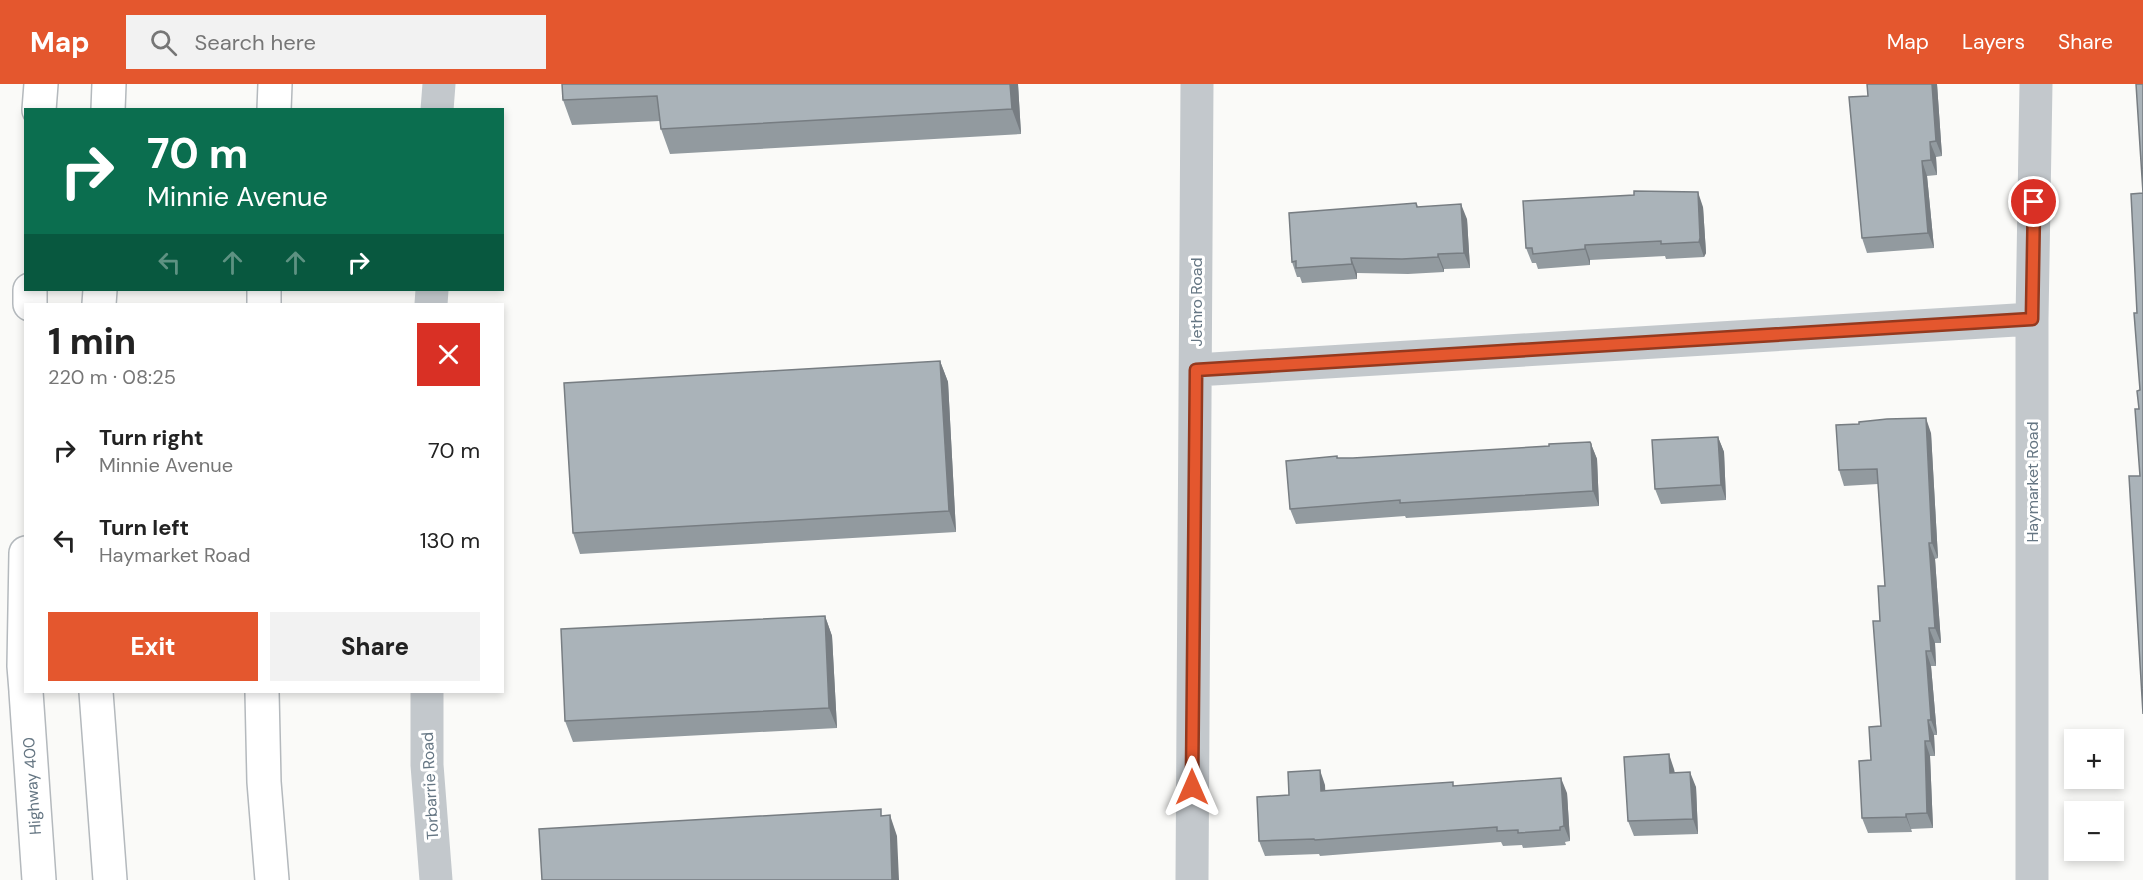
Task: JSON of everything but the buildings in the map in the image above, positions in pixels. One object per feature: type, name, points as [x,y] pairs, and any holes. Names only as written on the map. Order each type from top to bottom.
[{"type":"highway","points":[[39,108],[41,84]]},
{"type":"highway","points":[[108,108],[110,84]]},
{"type":"highway","points":[[274,108],[275,84]]},
{"type":"highway","name":"Highway 400","points":[[26,693],[39,880]]},
{"type":"highway","points":[[96,693],[110,880]]},
{"type":"highway","points":[[262,693],[264,782],[272,880]]},
{"type":"street","points":[[437,108],[439,84]]},
{"type":"street","name":"Jethro Road","points":[[1192,880],[1197,84]]},
{"type":"street","name":"Haymarket Road","points":[[2032,880],[2032,319],[2036,84]]},
{"type":"street","points":[[1196,370],[2032,319]]},
{"type":"street","name":"Torbarrie Road","points":[[428,693],[427,765],[435,880]]},
{"type":"route","points":[[1192,787],[1196,370],[2032,319],[2034,202]]}]
